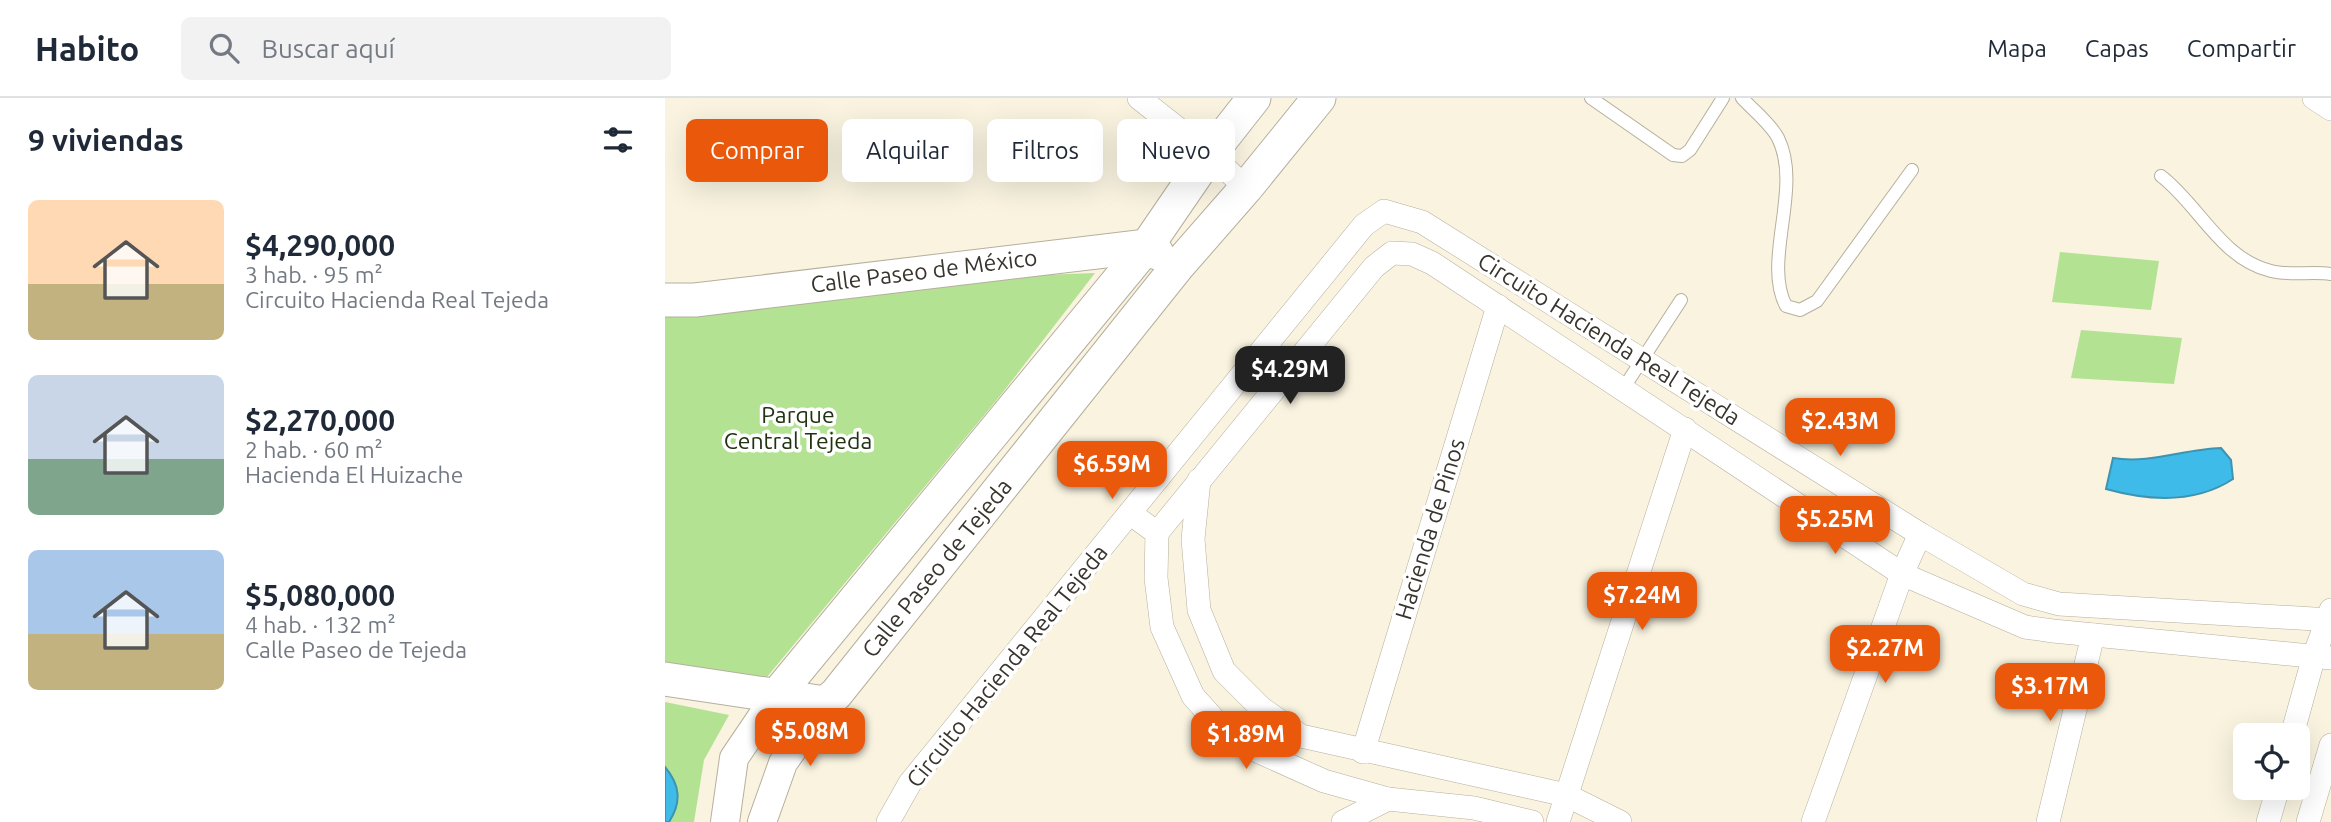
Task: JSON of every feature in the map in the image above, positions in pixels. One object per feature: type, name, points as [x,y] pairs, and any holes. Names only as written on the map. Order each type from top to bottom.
[{"type":"main road","name":"Calle Paseo de Tejeda","points":[[1235,122],[1254,98]]},
{"type":"main road","name":"Calle Paseo de Tejeda","points":[[825,703],[836,694],[1177,267],[1319,98]]},
{"type":"main road","name":"Calle Paseo de Tejeda","points":[[776,696],[1147,246],[1191,182]]},
{"type":"main road","points":[[1147,246],[1177,267]]},
{"type":"main road","name":"Calle Paseo de México","points":[[665,300],[695,300],[1147,246]]},
{"type":"main road","points":[[665,679],[825,703]]},
{"type":"street","points":[[1139,98],[1166,119]]},
{"type":"street","points":[[2314,98],[2331,108]]},
{"type":"street","points":[[1235,178],[1246,188]]},
{"type":"street","name":"Circuito Hacienda Real Tejeda","points":[[888,822],[910,783],[1364,225],[1384,211],[1422,222],[1920,534],[2023,594],[2059,604],[2330,617]]},
{"type":"street","name":"Circuito Hacienda Real Tejeda","points":[[1157,533],[1374,267],[1392,253],[1412,254],[1432,263],[1498,306],[1902,574],[2025,627],[2323,657]]},
{"type":"street","name":"Hacienda de Pinos","points":[[1363,752],[1498,306]]},
{"type":"street","points":[[1558,822],[1685,429]]},
{"type":"street","points":[[1174,460],[1201,481],[1193,539],[1199,610],[1224,671],[1261,708],[1301,736],[1363,752],[1566,795],[1620,822]]},
{"type":"street","points":[[1130,513],[1157,533],[1156,578],[1162,627],[1193,696],[1218,724],[1246,746],[1324,781],[1388,799],[1474,808],[1532,822]]},
{"type":"street","points":[[1813,822],[1902,574],[1920,534]]},
{"type":"street","points":[[2297,723],[2323,657],[2330,617]]},
{"type":"street","points":[[2048,822],[2093,635]]},
{"type":"street","name":"Calle Paseo de Tejeda","points":[[725,822],[734,758],[776,696]]},
{"type":"street","name":"Calle Paseo de Tejeda","points":[[762,822],[783,763],[825,703]]},
{"type":"street","points":[[2308,822],[2331,745]]},
{"type":"street","points":[[1343,822],[1388,799]]},
{"type":"street","points":[[2269,822],[2275,800]]},
{"type":"lane","points":[[1591,98],[1673,155],[1682,156],[1690,150],[1723,98]]},
{"type":"lane","points":[[1742,98],[1778,138],[1784,160],[1786,207],[1780,265],[1781,297],[1786,306],[1800,310],[1818,301],[1912,170]]},
{"type":"lane","points":[[2161,176],[2181,191],[2209,228],[2254,265],[2272,272],[2331,274]]},
{"type":"lane","points":[[1623,388],[1681,300]]},
{"type":"green space","points":[[2060,252],[2159,261],[2151,310],[2052,302]]},
{"type":"green space","name":"Parque Central Tejeda","points":[[1095,273],[1000,396],[762,683],[665,665],[665,306],[959,278]]},
{"type":"green space","points":[[2081,330],[2182,338],[2174,384],[2071,378]]},
{"type":"green space","points":[[665,702],[729,715],[704,760],[694,822],[665,822]]},
{"type":"water","points":[[2221,448],[2231,460],[2233,479],[2203,493],[2155,498],[2106,489],[2113,458],[2154,458]]},
{"type":"water","points":[[665,767],[674,780],[677,794],[676,808],[669,822],[665,822]]}]
